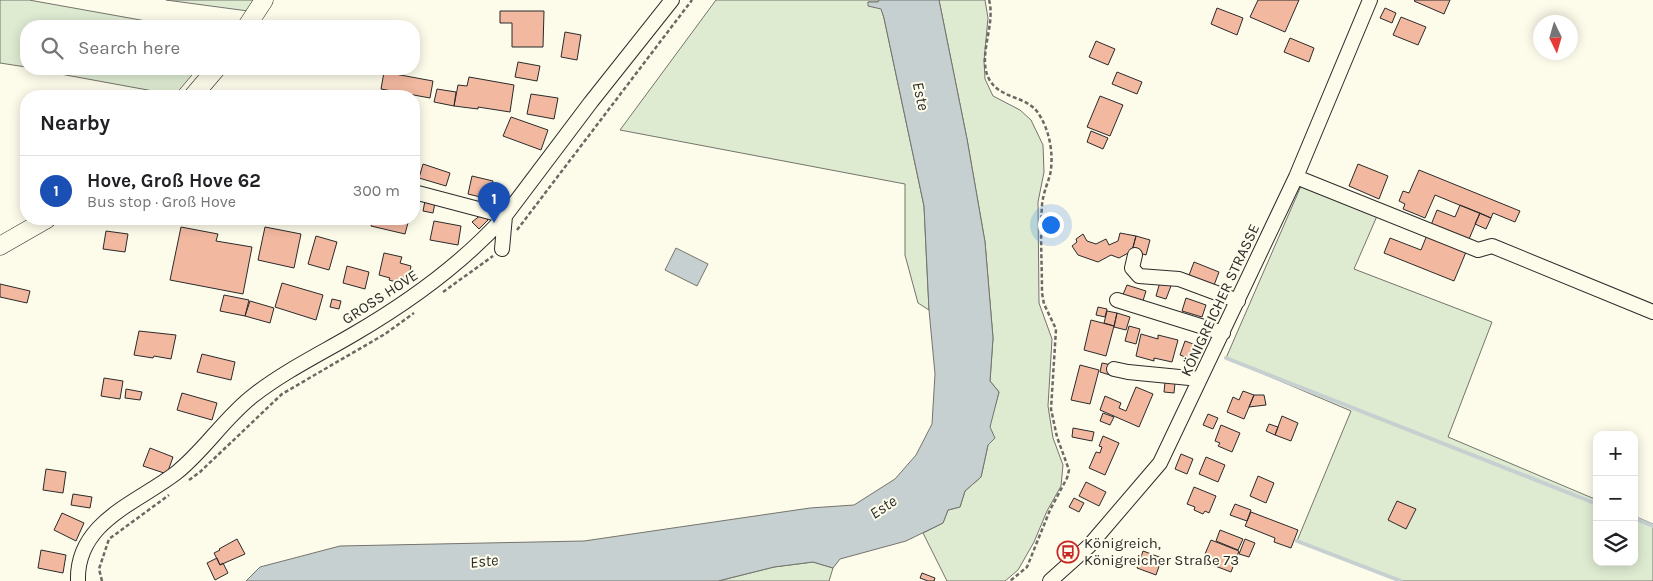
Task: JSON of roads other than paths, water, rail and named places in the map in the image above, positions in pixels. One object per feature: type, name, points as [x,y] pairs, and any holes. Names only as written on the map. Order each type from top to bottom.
[{"type":"main road","points":[[251,20],[264,0]]},
{"type":"main road","points":[[198,90],[211,75]]},
{"type":"main road","points":[[0,246],[37,225]]},
{"type":"street","name":"GROSS HOVE","points":[[78,581],[78,568],[87,542],[108,518],[176,472],[252,396],[300,363],[386,315],[438,279],[490,234],[672,0]]},
{"type":"street","name":"KÖNIGREICHER STRASSE","points":[[1050,581],[1089,546],[1160,463],[1296,176],[1370,0]]},
{"type":"street","points":[[1296,176],[1478,250],[1492,246],[1653,312]]},
{"type":"street","points":[[420,194],[505,216],[502,249]]},
{"type":"street","points":[[1136,255],[1132,268],[1139,276],[1179,279],[1238,301]]},
{"type":"street","points":[[1117,300],[1223,333]]},
{"type":"street","points":[[1114,369],[1200,379]]},
{"type":"water","name":"Este","points":[[879,0],[939,0],[967,139],[985,242],[993,338],[990,381],[999,392],[990,427],[995,438],[988,445],[981,477],[965,491],[960,507],[948,510],[943,523],[906,541],[840,559],[833,568],[813,562],[774,567],[718,581],[246,581],[260,567],[340,546],[584,541],[810,508],[854,505],[895,479],[916,455],[932,424],[935,374],[929,310],[924,206],[884,18],[881,9],[868,6],[868,2],[878,2]]},
{"type":"water","points":[[676,248],[708,264],[697,286],[665,270]]},
{"type":"waterway","points":[[1226,358],[1593,502]]},
{"type":"waterway","points":[[1638,520],[1653,526]]},
{"type":"waterway","points":[[1297,541],[1401,581]]},
{"type":"place","name":"Hove, Groß Hove 62","points":[[494,223]]},
{"type":"place","name":"Königreich, Königreicher Straße 73","points":[[1068,552]]}]
